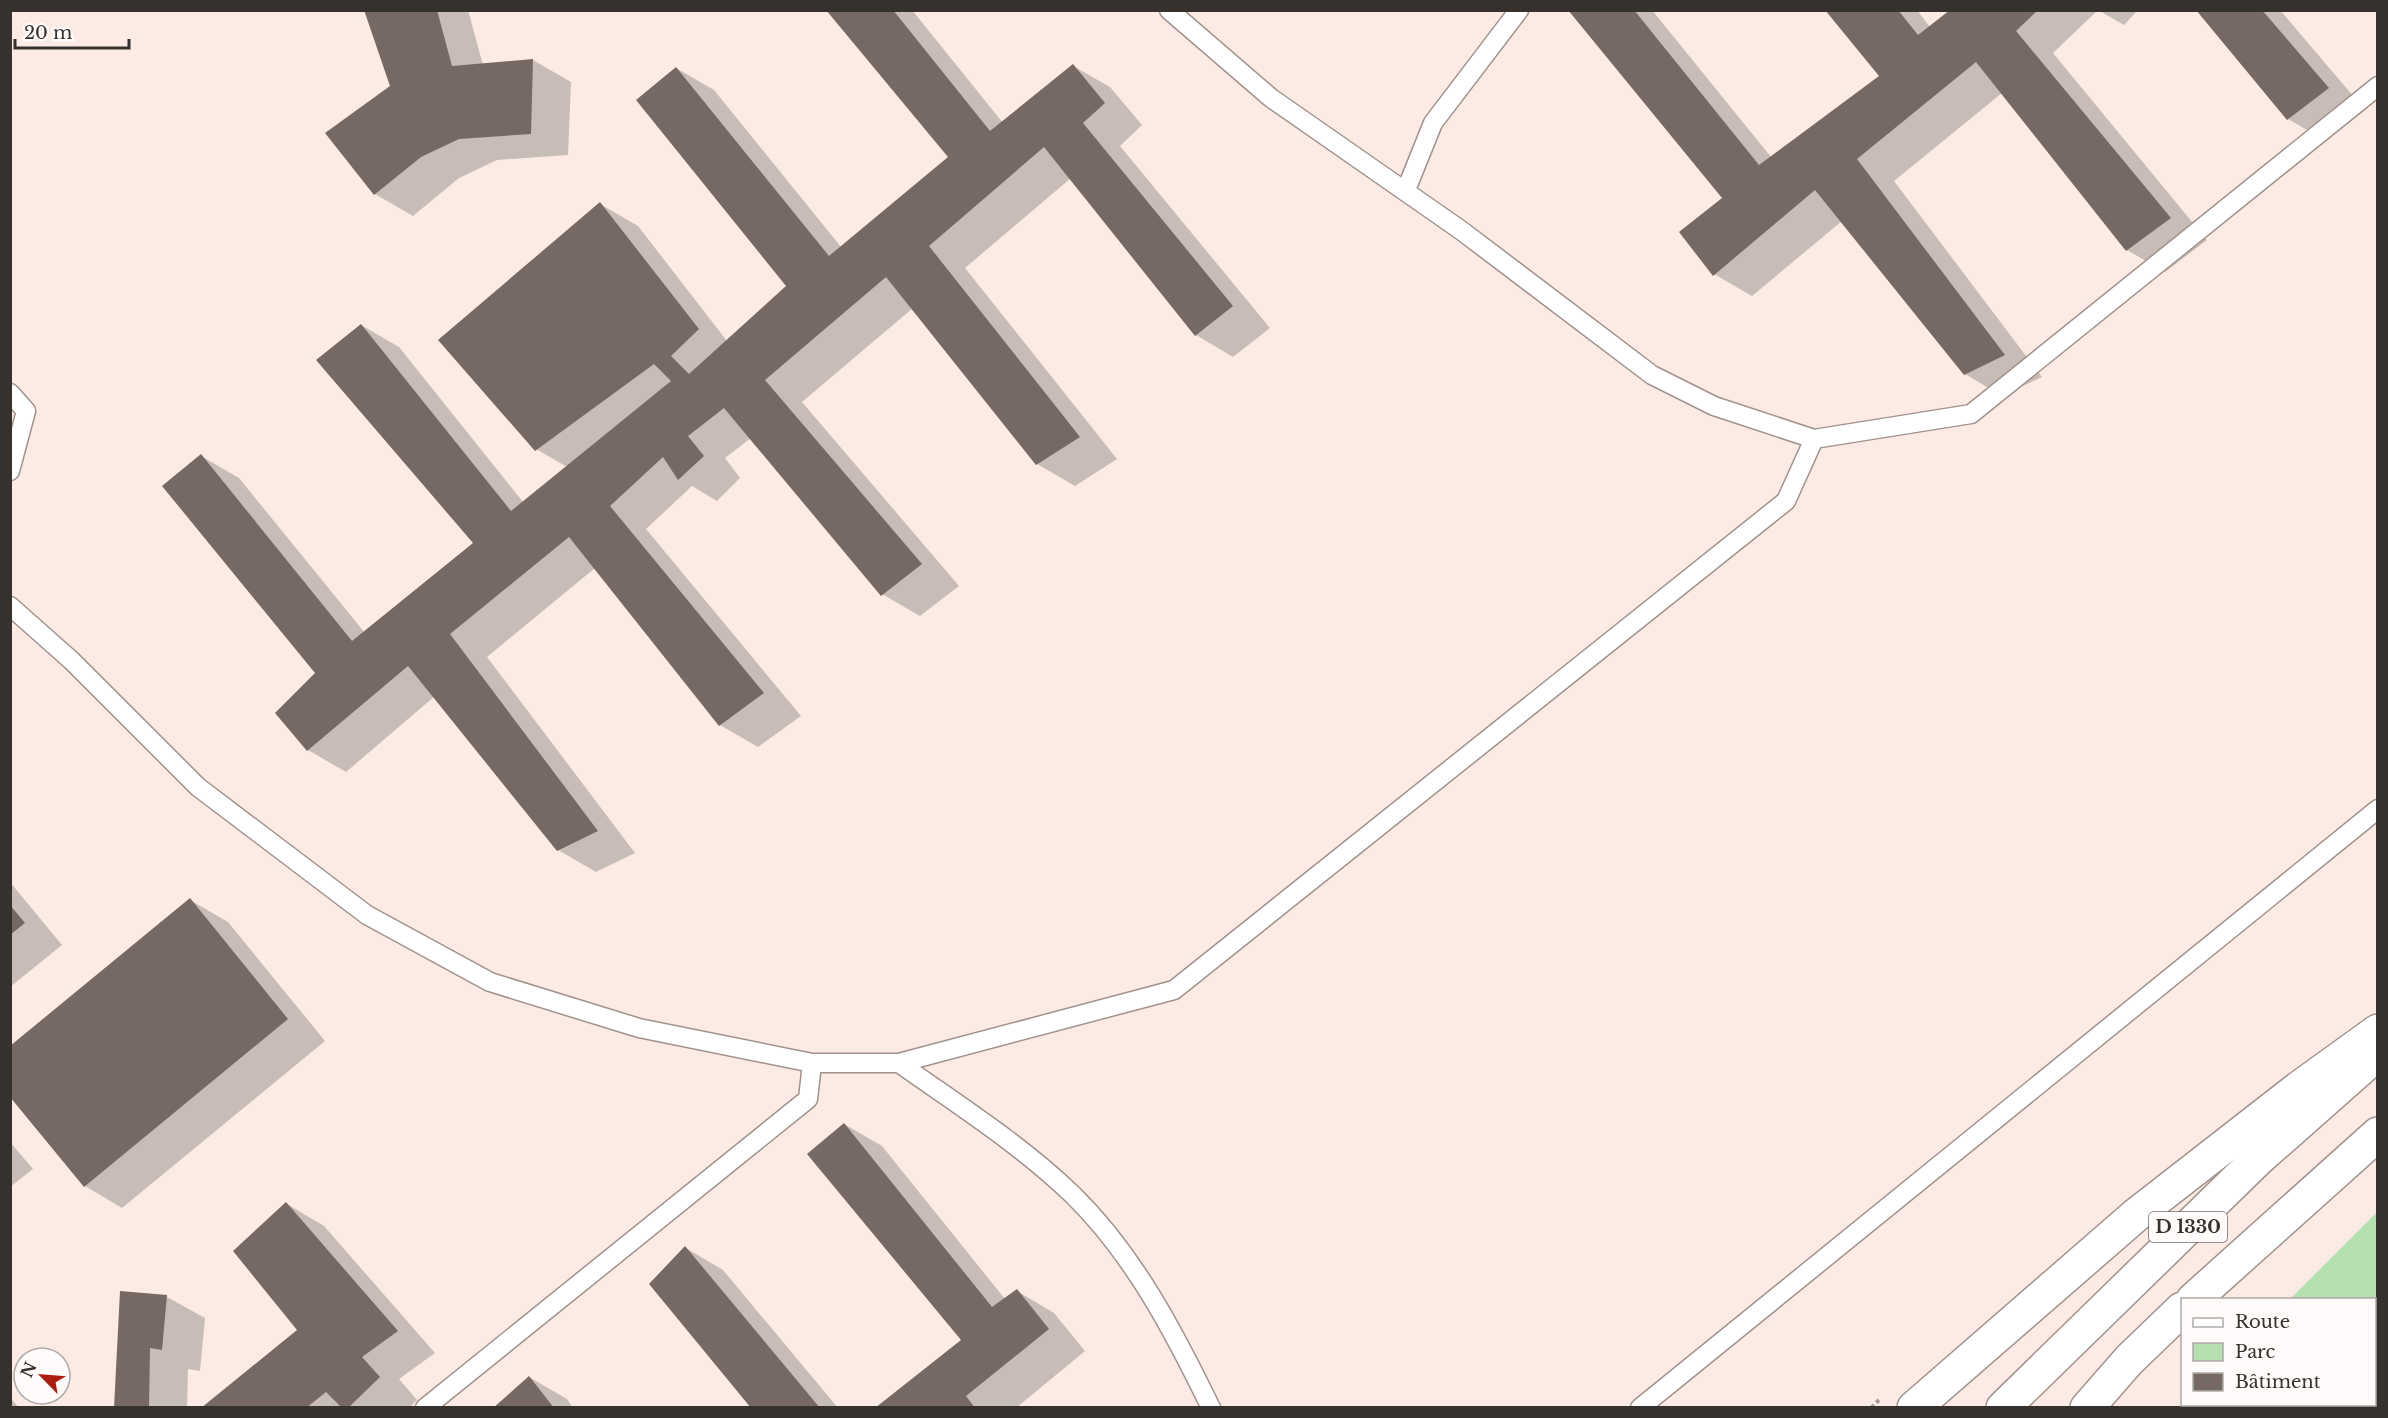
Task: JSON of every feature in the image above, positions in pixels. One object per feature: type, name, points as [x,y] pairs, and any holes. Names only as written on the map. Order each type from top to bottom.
[{"type":"main road","points":[[1914,1407],[2136,1215],[2299,1088],[2378,1031]]},
{"type":"main road","name":"D 1330","points":[[2003,1407],[2257,1160],[2378,1053]]},
{"type":"main road","name":"D 1330","points":[[2194,1298],[2378,1134]]},
{"type":"main road","points":[[2087,1407],[2129,1360],[2181,1310]]},
{"type":"lane","points":[[1169,10],[1271,98],[1406,190],[1652,375],[1714,406],[1814,439],[1971,414],[2378,86]]},
{"type":"lane","points":[[1406,190],[1433,123],[1519,10]]},
{"type":"lane","points":[[10,393],[26,411],[10,471]]},
{"type":"lane","points":[[10,606],[72,661],[198,787],[367,915],[490,982],[639,1028],[812,1063],[899,1063],[1174,990],[1786,501],[1814,439]]},
{"type":"lane","points":[[1640,1407],[2378,809]]},
{"type":"lane","points":[[425,1407],[808,1099],[812,1063]]},
{"type":"lane","points":[[899,1063],[1016,1145],[1073,1196],[1128,1259],[1177,1338],[1211,1407]]},
{"type":"green space","points":[[2377,1212],[2377,1407],[2182,1407],[2376,1406],[2376,1298],[2291,1298]]},
{"type":"building","points":[[364,10],[437,10],[452,66],[533,59],[531,134],[459,139],[421,157],[374,195],[325,133],[390,86]]},
{"type":"building","points":[[826,10],[893,10],[990,131],[1073,64],[1105,103],[1083,123],[1233,306],[1195,336],[1044,147],[929,246],[1080,437],[1036,465],[886,277],[765,380],[922,564],[881,596],[724,408],[688,436],[704,456],[678,480],[663,457],[610,506],[764,693],[719,726],[569,537],[450,634],[598,831],[557,851],[408,666],[307,751],[275,713],[315,673],[162,486],[201,454],[352,641],[473,543],[316,360],[361,324],[511,511],[671,381],[654,364],[535,451],[438,340],[600,202],[699,329],[671,356],[689,374],[786,286],[636,100],[676,67],[829,256],[948,157]]},
{"type":"building","points":[[1568,10],[1634,10],[1759,165],[1879,76],[1825,10],[1898,10],[1918,35],[1950,10],[2038,10],[2016,31],[2171,218],[2126,251],[1976,62],[1857,159],[2005,355],[1964,375],[1815,190],[1713,276],[1679,232],[1722,198]]},
{"type":"building","points":[[2196,10],[2262,10],[2329,88],[2287,120]]},
{"type":"building","points":[[190,898],[288,1019],[84,1187],[10,1097],[10,1046]]},
{"type":"building","points":[[10,905],[25,923],[10,935]]},
{"type":"building","points":[[844,1123],[992,1307],[1017,1289],[1049,1329],[966,1396],[975,1408],[875,1408],[961,1340],[807,1154]]},
{"type":"building","points":[[286,1202],[398,1331],[362,1357],[380,1377],[348,1408],[342,1408],[326,1392],[306,1408],[201,1408],[297,1330],[233,1251]]},
{"type":"building","points":[[685,1246],[820,1408],[751,1408],[649,1284]]},
{"type":"building","points":[[120,1291],[167,1295],[162,1350],[150,1348],[149,1408],[114,1408]]},
{"type":"building","points":[[529,1376],[554,1408],[493,1408]]}]
